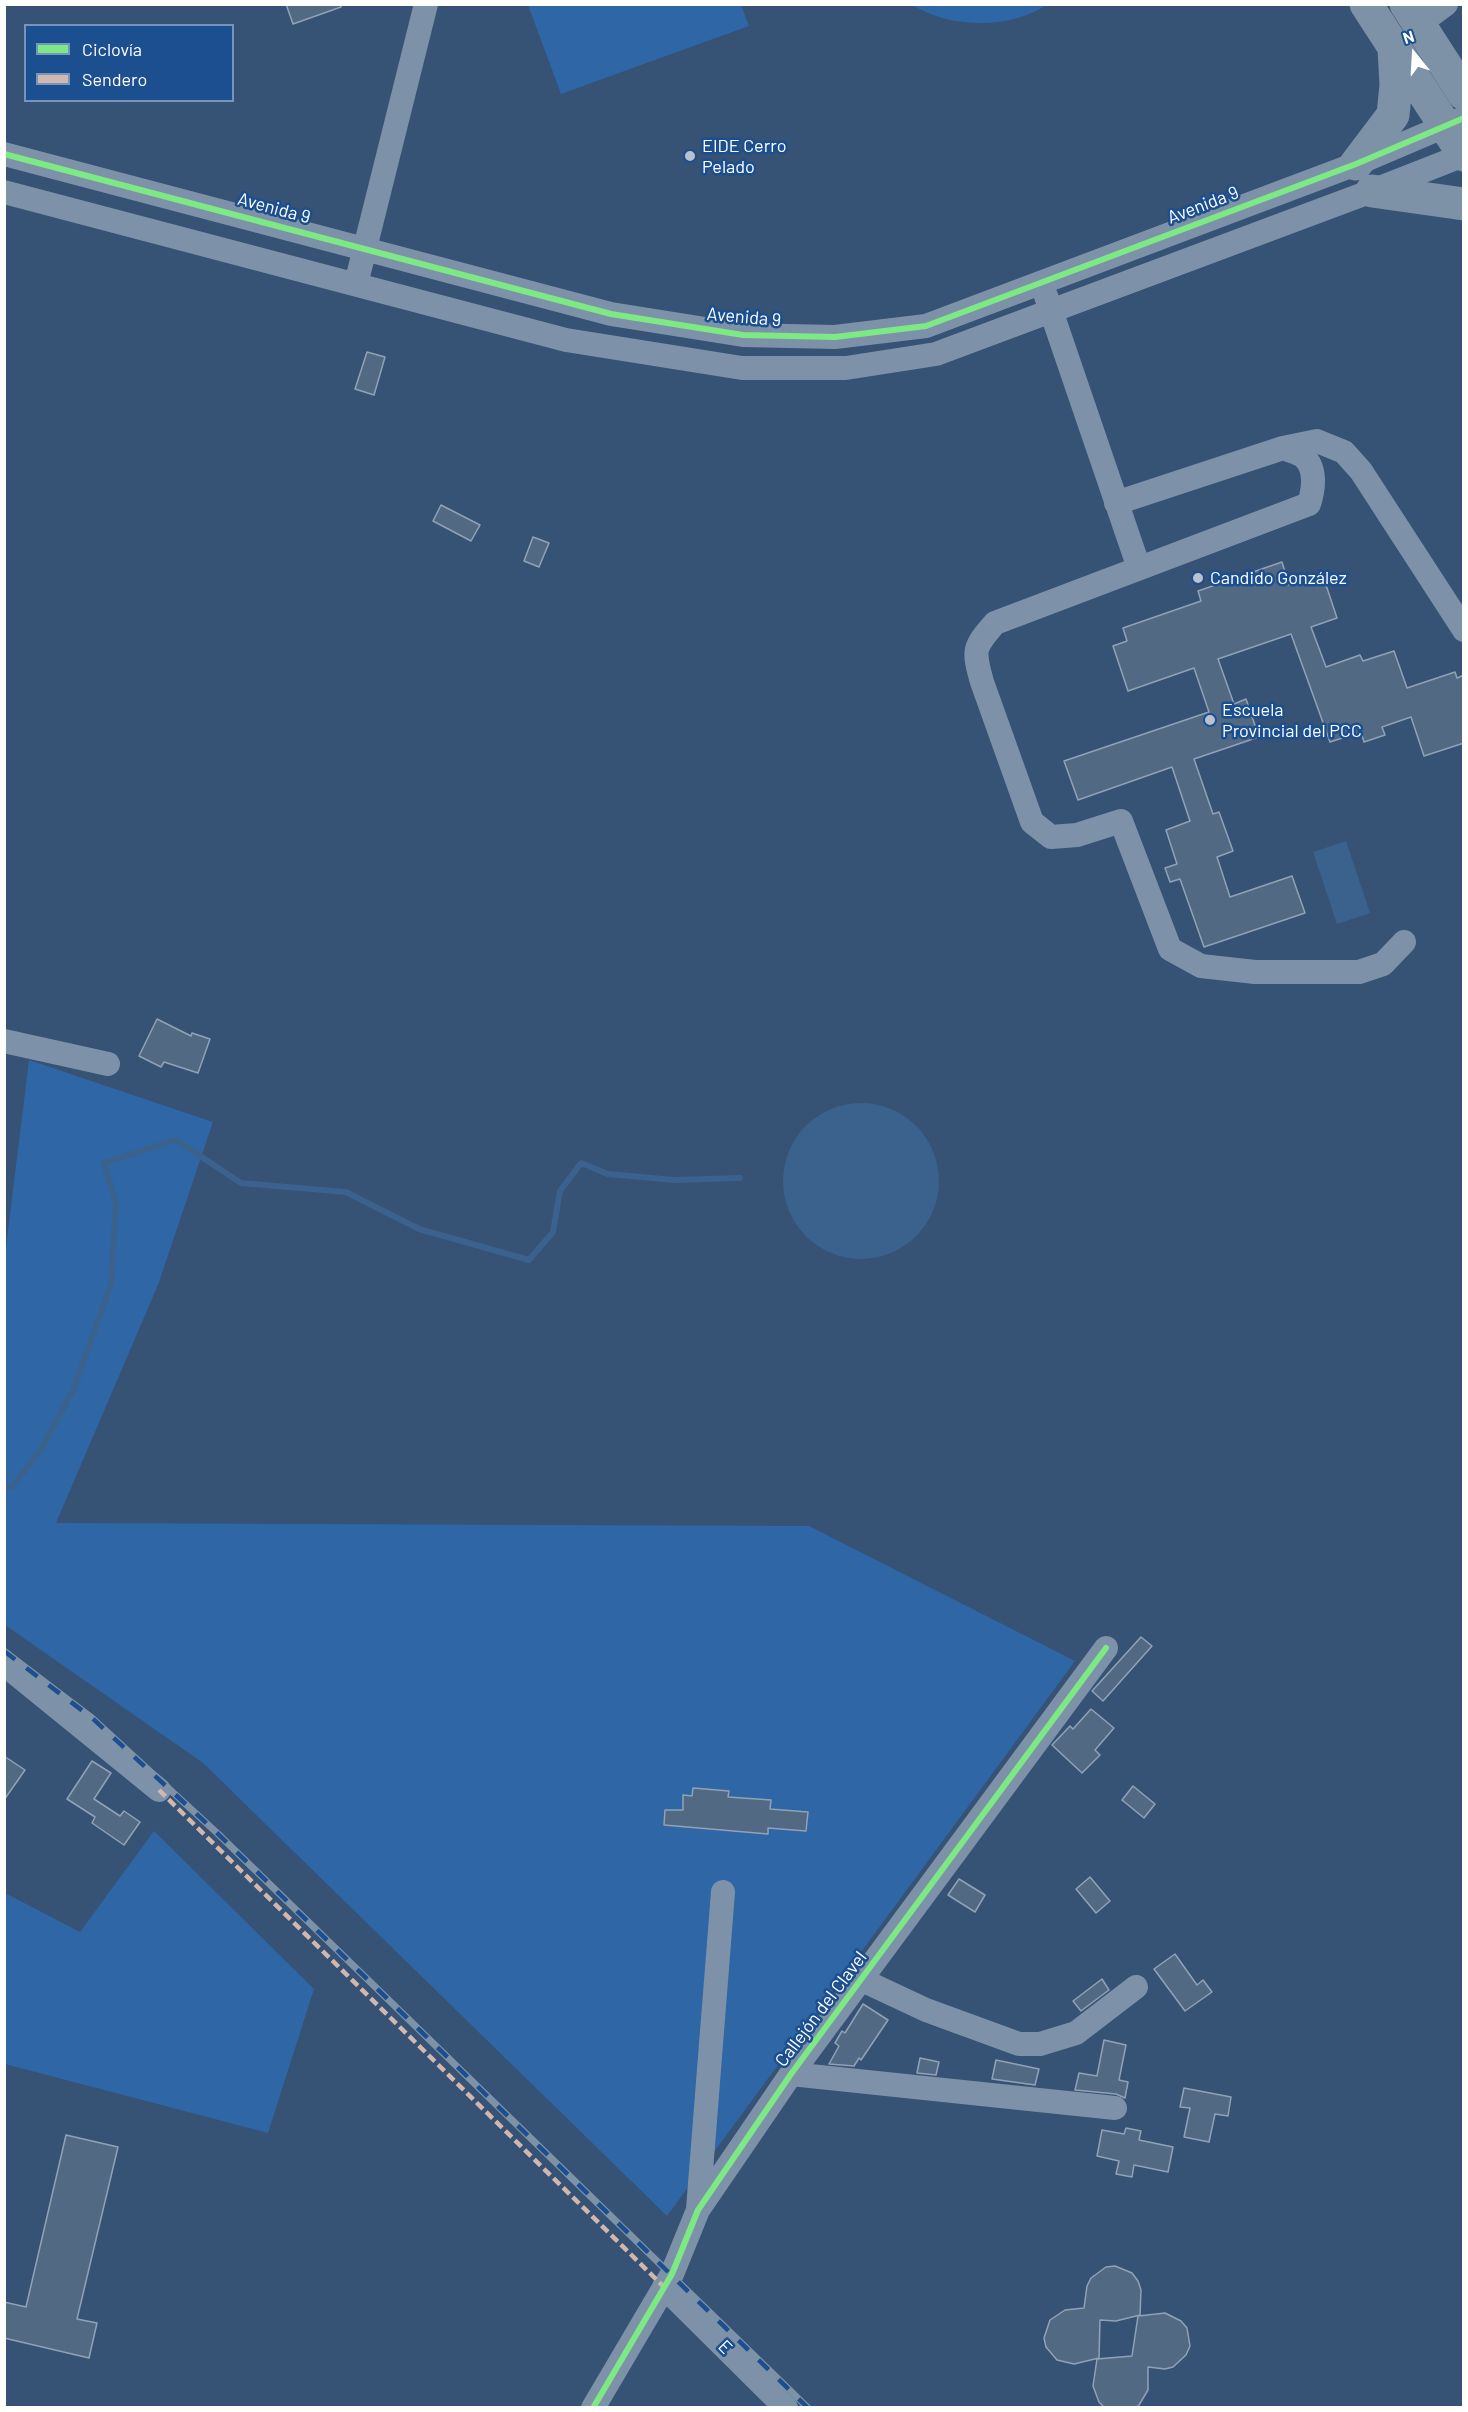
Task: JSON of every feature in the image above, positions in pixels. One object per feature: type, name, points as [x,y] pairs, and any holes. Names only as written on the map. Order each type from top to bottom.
[{"type":"highway","points":[[1366,4],[1394,48],[1454,122],[1463,155]]},
{"type":"highway","points":[[1412,14],[1464,94]]},
{"type":"highway","points":[[1394,48],[1396,85],[1393,115],[1364,178],[1464,204]]},
{"type":"street","points":[[356,284],[426,4]]},
{"type":"street","points":[[1412,14],[1446,4]]},
{"type":"street","name":"Avenida 9","points":[[4,192],[566,340],[742,368],[846,368],[936,354],[1052,311],[1364,178],[1454,122]]},
{"type":"street","name":"Avenida 9","points":[[4,154],[611,314],[743,335],[835,337],[926,326],[1040,282],[1364,178],[1463,155]]},
{"type":"street","points":[[1040,282],[1052,311],[1139,568]]},
{"type":"street","points":[[1116,502],[1283,448],[1317,441],[1344,452],[1361,471],[1464,630]]},
{"type":"street","points":[[1283,448],[1303,456],[1311,470],[1315,488],[1309,504],[995,623],[977,643],[976,662],[1032,822],[1051,837],[1077,835],[1121,822],[1170,950],[1201,966],[1255,972],[1359,972],[1383,964],[1404,942]]},
{"type":"street","points":[[4,1041],[108,1064]]},
{"type":"street","name":"Callejón del Clavel","points":[[592,2408],[672,2274],[698,2210],[791,2074],[1106,1648]]},
{"type":"street","points":[[4,1664],[159,1790]]},
{"type":"street","points":[[698,2210],[723,1892]]},
{"type":"street","points":[[862,1980],[926,2010],[1019,2044],[1040,2044],[1076,2033],[1136,1987]]},
{"type":"street","points":[[791,2074],[1115,2108]]},
{"type":"street","name":"E","points":[[664,2287],[786,2408]]},
{"type":"shaded area","points":[[528,5],[741,5],[749,26],[561,94]]},
{"type":"shaded area","points":[[913,5],[1046,5],[1015,19],[979,23],[943,18]]},
{"type":"shaded area","points":[[1346,841],[1370,913],[1337,924],[1313,852]]},
{"type":"shaded area","points":[[29,1060],[213,1122],[158,1285],[56,1523],[809,1526],[1075,1661],[667,2216],[203,1763],[5,1625],[4,1263]]},
{"type":"shaded area","points":[[861,1103],[876,1104],[891,1109],[905,1116],[916,1126],[926,1137],[933,1151],[938,1166],[938,1196],[933,1211],[926,1225],[916,1236],[905,1246],[891,1253],[876,1258],[861,1259],[846,1258],[831,1253],[817,1246],[806,1236],[796,1225],[789,1211],[784,1196],[783,1181],[784,1166],[789,1151],[796,1137],[806,1126],[817,1116],[831,1109],[846,1104]]},
{"type":"shaded area","points":[[154,1831],[314,1989],[268,2133],[5,2064],[5,1893],[80,1932]]},
{"type":"building","points":[[286,4],[341,4],[341,7],[293,24]]},
{"type":"building","points":[[367,352],[385,357],[374,395],[355,389]]},
{"type":"building","points":[[441,505],[480,525],[471,541],[433,521]]},
{"type":"building","points":[[533,537],[549,543],[539,567],[524,561]]},
{"type":"building","points":[[1282,562],[1289,585],[1322,573],[1337,618],[1311,627],[1326,667],[1360,655],[1363,661],[1394,651],[1407,688],[1455,672],[1457,678],[1464,675],[1464,743],[1424,756],[1411,717],[1382,727],[1385,735],[1364,742],[1361,732],[1330,742],[1291,634],[1218,659],[1234,704],[1246,699],[1259,737],[1194,759],[1213,814],[1219,812],[1233,851],[1217,857],[1230,897],[1292,876],[1305,913],[1204,947],[1180,879],[1170,882],[1165,868],[1177,864],[1166,830],[1190,821],[1172,767],[1078,800],[1064,761],[1209,712],[1194,668],[1128,691],[1113,646],[1127,641],[1123,628],[1201,601],[1198,591]]},
{"type":"building","points":[[157,1019],[191,1036],[192,1033],[210,1039],[198,1073],[164,1062],[161,1067],[139,1056]]},
{"type":"building","points":[[1141,1637],[1152,1646],[1103,1701],[1092,1691]]},
{"type":"building","points":[[1091,1709],[1114,1728],[1095,1750],[1100,1755],[1082,1773],[1052,1745],[1070,1726],[1073,1729]]},
{"type":"building","points":[[4,1756],[25,1770],[4,1800]]},
{"type":"building","points":[[92,1761],[111,1773],[94,1799],[120,1816],[124,1811],[140,1822],[124,1845],[92,1823],[95,1817],[67,1799]]},
{"type":"building","points":[[1133,1786],[1155,1804],[1144,1818],[1122,1800]]},
{"type":"building","points":[[693,1788],[729,1791],[728,1797],[771,1800],[770,1809],[808,1812],[806,1831],[768,1828],[768,1834],[664,1825],[665,1810],[683,1810],[683,1795],[692,1796]]},
{"type":"building","points":[[1090,1877],[1110,1901],[1096,1913],[1076,1889]]},
{"type":"building","points":[[959,1879],[985,1895],[975,1912],[948,1895]]},
{"type":"building","points":[[1175,1954],[1197,1985],[1203,1980],[1212,1992],[1185,2011],[1154,1969]]},
{"type":"building","points":[[1102,1979],[1109,1990],[1081,2011],[1073,2001]]},
{"type":"building","points":[[863,2004],[888,2020],[861,2060],[859,2058],[854,2066],[829,2064],[839,2046],[835,2043],[842,2031],[845,2033]]},
{"type":"building","points":[[1104,2040],[1126,2045],[1119,2080],[1128,2082],[1125,2098],[1116,2094],[1075,2090],[1079,2073],[1097,2076]]},
{"type":"building","points":[[920,2058],[939,2062],[936,2075],[917,2073]]},
{"type":"building","points":[[996,2060],[1039,2069],[1035,2085],[992,2079]]},
{"type":"building","points":[[1184,2088],[1231,2097],[1228,2116],[1215,2114],[1209,2142],[1184,2137],[1190,2108],[1180,2107]]},
{"type":"building","points":[[1126,2128],[1141,2131],[1139,2140],[1173,2147],[1168,2172],[1134,2165],[1132,2177],[1116,2174],[1119,2161],[1097,2156],[1102,2130],[1124,2134]]},
{"type":"building","points":[[66,2135],[118,2147],[77,2319],[97,2323],[89,2358],[4,2338],[4,2302],[26,2307]]},
{"type":"building","points":[[1115,2266],[1132,2273],[1138,2281],[1141,2290],[1140,2315],[1116,2321],[1100,2320],[1099,2358],[1074,2364],[1057,2360],[1046,2347],[1044,2338],[1050,2320],[1065,2310],[1084,2308],[1087,2286],[1091,2278],[1106,2267]]},
{"type":"building","points":[[1165,2313],[1181,2321],[1187,2328],[1190,2346],[1186,2355],[1173,2367],[1165,2369],[1148,2367],[1148,2390],[1135,2408],[1105,2408],[1099,2402],[1093,2386],[1097,2359],[1132,2356],[1138,2316]]},
{"type":"waterway","points":[[4,1486],[12,1487],[42,1448],[75,1386],[111,1284],[116,1203],[104,1163],[176,1140],[241,1183],[346,1192],[419,1229],[529,1260],[553,1232],[560,1191],[581,1163],[608,1174],[674,1180],[740,1178]]},
{"type":"railway","points":[[4,1651],[92,1718],[216,1832],[808,2408]]},
{"type":"marked path","points":[[159,1790],[664,2287]]},
{"type":"cycle path","points":[[4,154],[611,314],[743,335],[835,337],[926,326],[1356,164],[1464,118]]},
{"type":"cycle path","points":[[593,2408],[672,2274],[698,2210],[791,2074],[1106,1648]]},
{"type":"place","name":"EIDE Cerro Pelado","points":[[690,156]]},
{"type":"place","name":"Candido González","points":[[1198,578]]},
{"type":"place","name":"Escuela Provincial del PCC","points":[[1210,720]]}]
